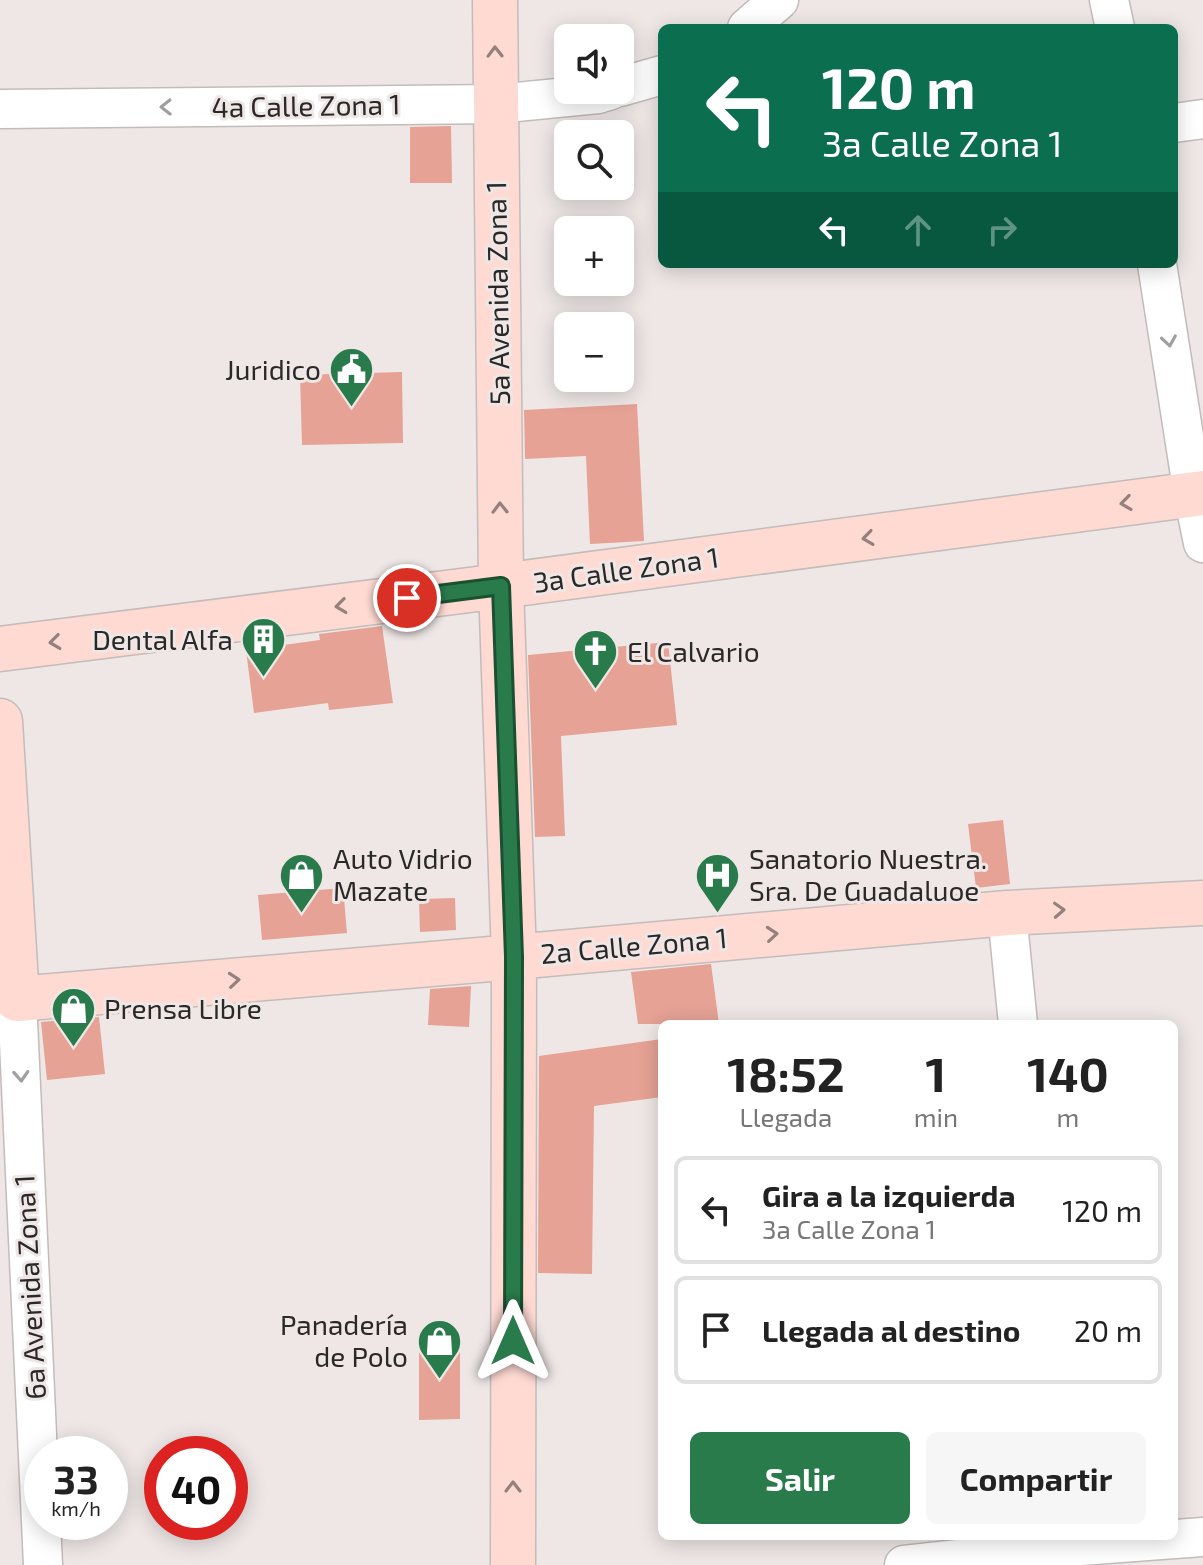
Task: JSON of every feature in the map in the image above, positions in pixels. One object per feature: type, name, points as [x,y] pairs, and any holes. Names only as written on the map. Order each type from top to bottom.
[{"type":"main road","name":"5a Avenida Zona 1","points":[[495,0],[501,586],[514,957],[513,1565]]},
{"type":"main road","name":"3a Calle Zona 1","points":[[0,649],[1198,494]]},
{"type":"main road","name":"6a Avenida Zona 1","points":[[0,721],[17,999]]},
{"type":"main road","name":"2a Calle Zona 1","points":[[17,999],[1007,913],[1203,903]]},
{"type":"street","points":[[752,24],[779,0]]},
{"type":"street","points":[[1109,0],[1114,24]]},
{"type":"street","points":[[634,83],[658,76]]},
{"type":"street","name":"4a Calle Zona 1","points":[[0,109],[496,104],[554,98]]},
{"type":"street","points":[[1178,122],[1203,119]]},
{"type":"street","points":[[1158,268],[1198,494],[1203,543]]},
{"type":"street","points":[[1007,913],[1018,1020]]},
{"type":"street","name":"6a Avenida Zona 1","points":[[17,999],[15,1276],[43,1565]]},
{"type":"street","points":[[1178,1538],[1203,1537]]},
{"type":"street","points":[[904,1565],[1066,1542],[1121,1540]]},
{"type":"building","points":[[451,126],[452,183],[410,183],[410,127]]},
{"type":"building","name":"Juridico","points":[[402,372],[403,443],[302,445],[300,375]]},
{"type":"building","points":[[637,404],[644,541],[590,544],[586,456],[525,459],[524,410]]},
{"type":"building","points":[[382,626],[393,703],[329,710],[328,703],[254,713],[246,650],[320,640],[319,634]]},
{"type":"building","name":"El Calvario","points":[[668,642],[677,725],[561,736],[565,836],[535,837],[528,655]]},
{"type":"building","points":[[1003,820],[1010,884],[976,888],[968,824]]},
{"type":"building","name":"Auto Vidrio Mazate","points":[[343,888],[347,933],[262,940],[258,895]]},
{"type":"building","points":[[455,898],[456,930],[420,932],[419,899]]},
{"type":"building","points":[[711,964],[718,1020],[658,1020],[658,1024],[638,1024],[631,972]]},
{"type":"building","points":[[471,986],[469,1027],[428,1025],[430,989]]},
{"type":"building","name":"Prensa Libre","points":[[99,1017],[105,1074],[47,1080],[41,1022]]},
{"type":"building","points":[[658,1040],[658,1098],[594,1106],[592,1274],[538,1273],[539,1056]]},
{"type":"building","name":"Panadería de Polo","points":[[419,1341],[460,1341],[460,1419],[419,1420]]},
{"type":"place","name":"Juridico","points":[[352,409]]},
{"type":"place","name":"Dental Alfa","points":[[264,679]]},
{"type":"place","name":"El Calvario","points":[[596,691]]},
{"type":"place","name":"Auto Vidrio Mazate","points":[[302,914]]},
{"type":"place","name":"Sanatorio Nuestra. Sra. De Guadaluoe","points":[[718,914]]},
{"type":"place","name":"Prensa Libre","points":[[73,1048]]},
{"type":"place","name":"Panadería de Polo","points":[[439,1380]]},
{"type":"route","points":[[407,598],[501,586],[514,957],[513,1341]]}]
